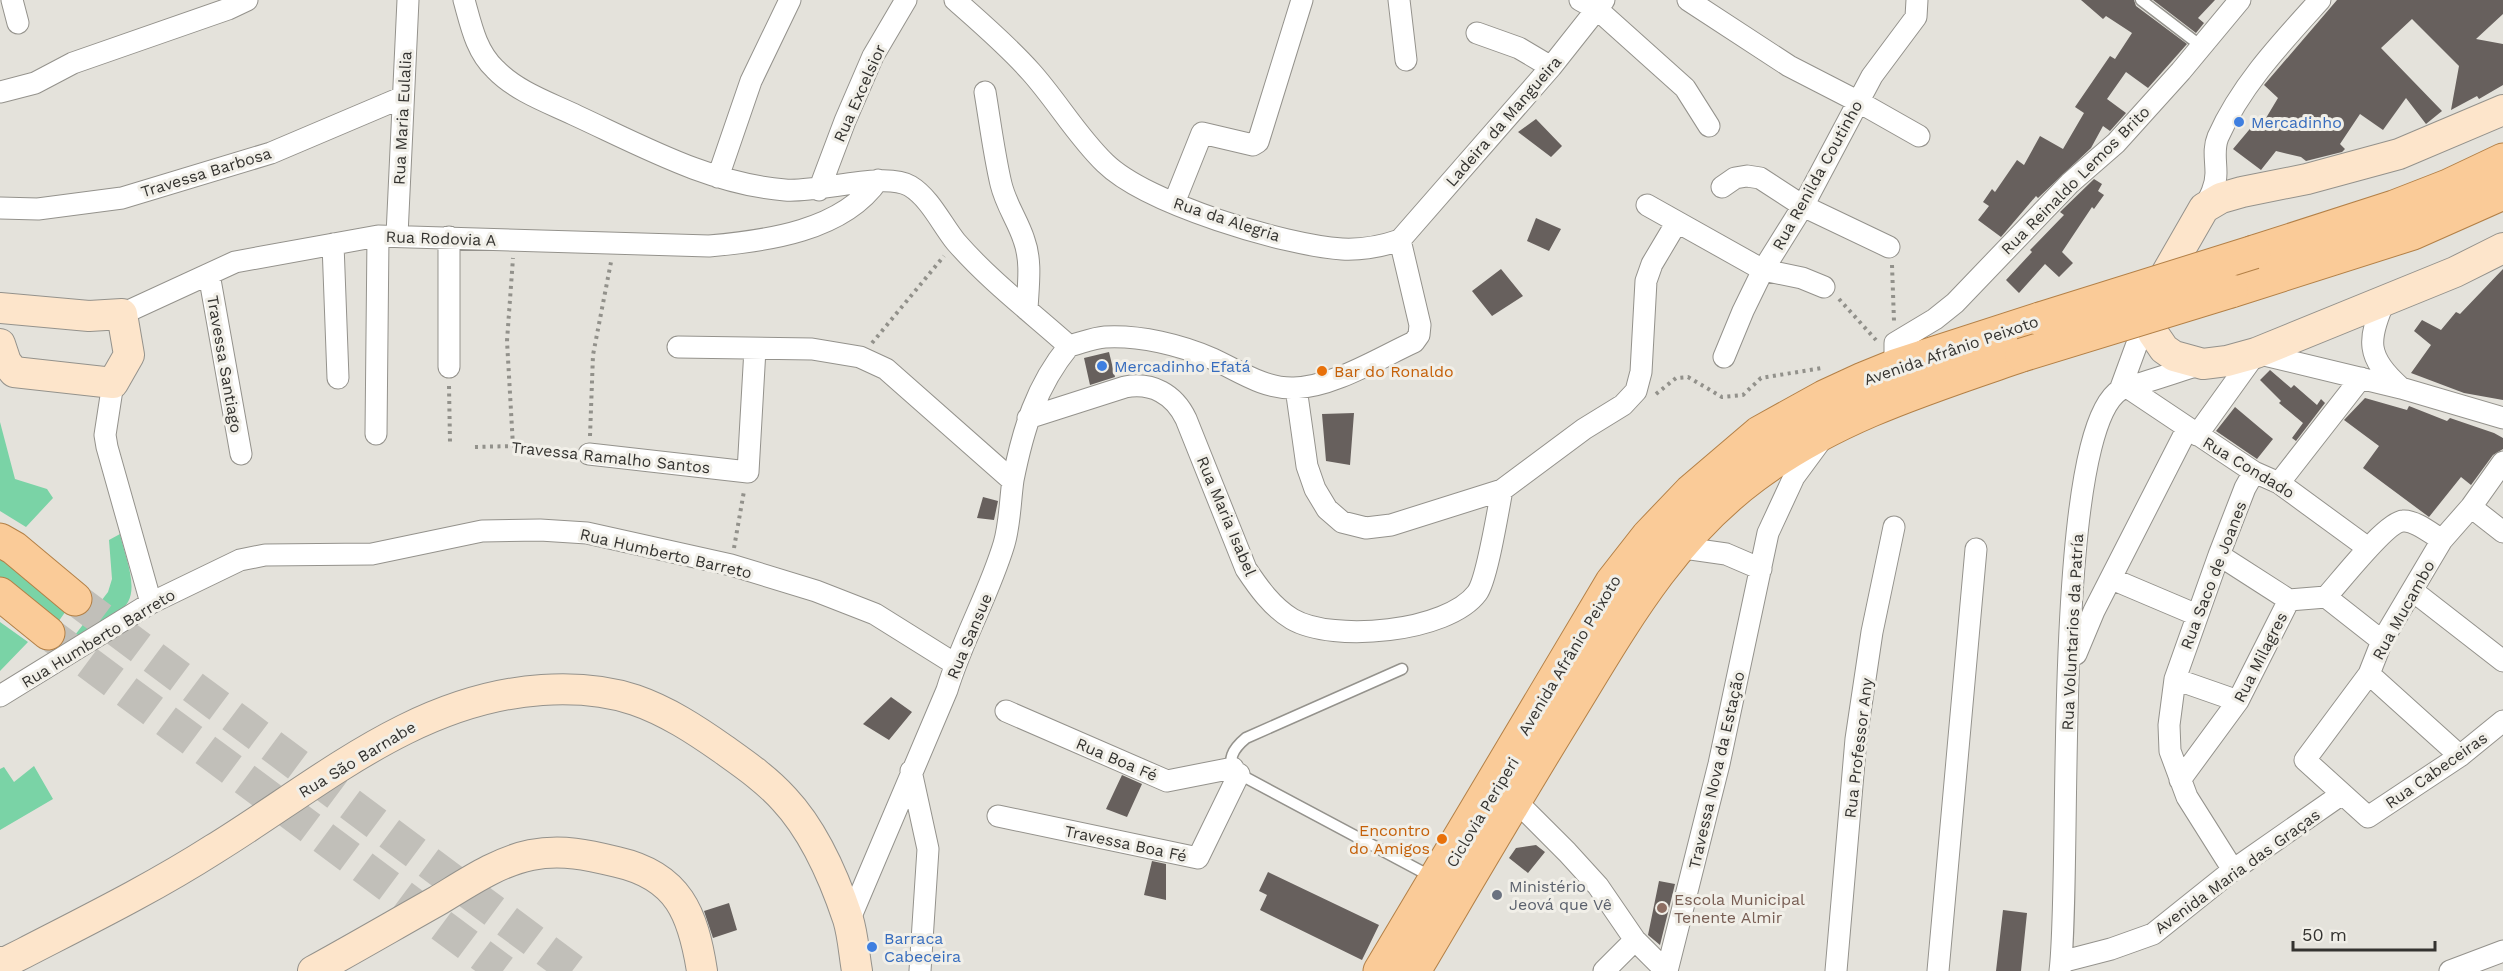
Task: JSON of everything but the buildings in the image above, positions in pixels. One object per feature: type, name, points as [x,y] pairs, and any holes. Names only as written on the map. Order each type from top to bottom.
[{"type":"main road","name":"Avenida Afrânio Peixoto","points":[[1380,971],[1611,582],[1628,558],[1691,491],[1759,433],[1843,388],[1895,354],[2040,319],[2254,252],[2394,207],[2448,186],[2503,159]]},
{"type":"main road","name":"Avenida Afrânio Peixoto","points":[[1414,971],[1637,600],[1677,547],[1713,510],[1754,476],[1829,429],[1893,399],[2022,355],[2413,233],[2503,193]]},
{"type":"main road","points":[[0,540],[14,548],[75,599]]},
{"type":"main road","points":[[0,594],[48,633]]},
{"type":"street","points":[[12,0],[18,23]]},
{"type":"street","points":[[0,92],[35,83],[73,63],[228,9],[247,0]]},
{"type":"street","name":"Rua Maria Eulalia","points":[[376,434],[387,236],[403,98],[408,0]]},
{"type":"street","points":[[464,0],[478,48],[495,69],[521,89],[669,160],[718,177],[785,190],[819,190],[879,180],[897,181],[910,186],[920,195],[956,242],[1003,291],[1069,346],[1104,337],[1138,339],[1181,348],[1211,358],[1263,383],[1296,388],[1318,384],[1414,342],[1419,335],[1420,325],[1400,240]]},
{"type":"street","points":[[718,177],[751,81],[790,0]]},
{"type":"street","name":"Rua Excelsior","points":[[819,190],[873,56],[906,0]]},
{"type":"street","name":"Rua da Alegria","points":[[955,0],[1030,71],[1107,165],[1137,184],[1174,203],[1216,219],[1282,237],[1341,249],[1374,249],[1400,240]]},
{"type":"street","points":[[1174,203],[1202,134],[1253,145],[1258,142],[1302,0]]},
{"type":"street","points":[[1399,0],[1406,60]]},
{"type":"street","points":[[1688,0],[1789,66],[1918,136]]},
{"type":"street","name":"Rua Renilda Coutinho","points":[[1724,357],[1763,270],[1803,206],[1872,76],[1908,31],[1916,17],[1917,0]]},
{"type":"street","name":"Rua Reinaldo Lemos Brito","points":[[1895,354],[1955,303],[2070,183],[2116,143],[2240,0]]},
{"type":"street","points":[[2203,364],[2174,356],[2159,342],[2153,333],[2151,315],[2154,295],[2212,193],[2216,172],[2214,153],[2219,135],[2244,92],[2270,56],[2320,0]]},
{"type":"street","points":[[1594,3],[1685,88],[1709,126]]},
{"type":"street","name":"Ladeira da Mangueira","points":[[1400,240],[1551,67],[1594,3]]},
{"type":"street","points":[[1477,33],[1519,48],[1551,67]]},
{"type":"street","points":[[985,92],[1001,183],[1008,207],[1027,251],[1029,267],[1027,310]]},
{"type":"street","name":"Travessa Barbosa","points":[[0,208],[38,209],[122,198],[271,153],[403,98]]},
{"type":"street","points":[[2204,208],[2221,198],[2242,192],[2307,179],[2398,154],[2503,110]]},
{"type":"street","points":[[2216,172],[2224,181],[2242,192]]},
{"type":"street","points":[[1722,187],[1735,178],[1747,176],[1760,178],[1803,206],[1888,247]]},
{"type":"street","name":"Rua Rodovia A","points":[[0,308],[89,316],[122,314],[250,258],[387,236],[709,246],[759,240],[803,231],[836,216],[864,196],[879,180]]},
{"type":"street","points":[[1647,205],[1763,270],[1802,278],[1824,287]]},
{"type":"street","points":[[1296,388],[1307,466],[1315,489],[1327,509],[1342,522],[1366,528],[1391,525],[1502,490],[1584,429],[1643,395],[1641,372],[1646,281],[1652,264],[1677,222]]},
{"type":"street","points":[[448,237],[449,367]]},
{"type":"street","points":[[333,244],[338,378]]},
{"type":"street","points":[[2124,389],[2203,364],[2256,353],[2500,255]]},
{"type":"street","name":"Travessa Santiago","points":[[209,274],[241,454]]},
{"type":"street","name":"Rua Voluntarios da Patría","points":[[2060,967],[2066,727],[2079,509],[2089,456],[2103,412],[2124,389],[2154,295]]},
{"type":"street","points":[[2385,300],[2375,322],[2372,338],[2374,357],[2383,372],[2401,388]]},
{"type":"street","points":[[122,314],[129,356],[113,383],[105,435],[151,603]]},
{"type":"street","points":[[0,344],[6,362],[7,380],[113,383]]},
{"type":"street","name":"Rua Sansue","points":[[849,921],[910,771],[947,690],[955,664],[991,584],[1005,541],[1013,481],[1028,418],[1052,367],[1069,346]]},
{"type":"street","points":[[678,347],[812,350],[860,357],[885,369],[1013,481]]},
{"type":"street","points":[[748,472],[755,349]]},
{"type":"street","points":[[2256,353],[2401,388],[2503,418]]},
{"type":"street","points":[[2069,668],[2094,611],[2112,579],[2152,493],[2192,432],[2256,353]]},
{"type":"street","points":[[2279,483],[2361,378]]},
{"type":"street","name":"Rua Maria Isabel","points":[[1028,418],[1125,387],[1139,385],[1169,395],[1180,406],[1186,419],[1246,569],[1256,584],[1272,603],[1293,620],[1345,632],[1386,631],[1413,625],[1467,604],[1479,591],[1484,576],[1502,490]]},
{"type":"street","name":"Rua Condado","points":[[2124,389],[2254,472],[2279,483],[2368,548]]},
{"type":"street","name":"Travessa Nova da Estação","points":[[1667,971],[1719,764],[1768,533],[1794,477],[1829,429]]},
{"type":"street","name":"Travessa Ramalho Santos","points":[[589,454],[748,472]]},
{"type":"street","name":"Rua Mucambo","points":[[2342,794],[2305,760],[2369,674],[2382,641],[2442,540],[2471,507],[2503,462]]},
{"type":"street","name":"Rua Saco de Joanes","points":[[2233,870],[2187,797],[2170,751],[2169,725],[2175,679],[2218,555],[2245,488],[2254,472]]},
{"type":"street","points":[[2471,507],[2503,532]]},
{"type":"street","points":[[2326,597],[2368,548],[2396,524],[2404,521],[2442,540]]},
{"type":"street","name":"Rua Professor Any","points":[[1836,971],[1856,739],[1872,632],[1894,527]]},
{"type":"street","name":"Rua Humberto Barreto","points":[[0,696],[151,603],[240,560],[254,556],[372,554],[482,531],[540,530],[587,533],[731,565],[816,591],[875,614],[955,664]]},
{"type":"street","points":[[1677,547],[1726,554],[1761,569]]},
{"type":"street","points":[[1938,971],[1976,549]]},
{"type":"street","name":"Rua Milagres","points":[[2180,780],[2238,701],[2289,600],[2218,555]]},
{"type":"street","points":[[2112,579],[2197,615]]},
{"type":"street","points":[[2413,591],[2503,661]]},
{"type":"street","points":[[2289,600],[2326,597],[2382,641]]},
{"type":"street","points":[[2369,674],[2460,756]]},
{"type":"street","points":[[2175,679],[2238,701]]},
{"type":"street","name":"Rua São Barnabe","points":[[2,963],[135,896],[214,850],[382,740],[425,718],[471,701],[500,694],[557,689],[585,690],[635,700],[676,719],[745,765],[785,799],[802,823],[826,866],[849,921],[857,971]]},
{"type":"street","name":"Rua Boa Fé","points":[[1006,711],[1167,781],[1236,771]]},
{"type":"street","name":"Rua Cabeceiras","points":[[2342,794],[2368,817],[2460,756],[2503,721]]},
{"type":"street","points":[[910,771],[928,849],[920,971]]},
{"type":"street","name":"Travessa Boa Fé","points":[[998,816],[1198,858],[1236,771]]},
{"type":"street","name":"Avenida Maria das Graças","points":[[2060,967],[2153,934],[2233,870],[2342,794]]},
{"type":"street","points":[[1515,800],[1598,886],[1635,940],[1667,971]]},
{"type":"street","points":[[313,971],[491,869],[530,855],[576,852],[638,867],[660,879],[678,896],[697,936],[702,971]]},
{"type":"street","points":[[1604,971],[1635,940]]},
{"type":"street","points":[[2450,971],[2503,951]]},
{"type":"lane","points":[[2141,0],[2201,46]]},
{"type":"lane","points":[[1402,669],[1246,738],[1234,748],[1231,759],[1236,771],[1435,879]]},
{"type":"path","points":[[513,446],[507,341],[514,240]]},
{"type":"path","points":[[860,357],[956,242]]},
{"type":"path","points":[[589,454],[593,355],[614,243]]},
{"type":"path","points":[[1888,247],[1892,253],[1895,354]]},
{"type":"path","points":[[1824,287],[1845,305],[1875,340],[1895,354]]},
{"type":"path","points":[[449,367],[450,442]]},
{"type":"path","points":[[1643,395],[1676,378],[1688,377],[1722,397],[1743,395],[1761,378],[1825,368],[1843,388]]},
{"type":"path","name":"Travessa Ramalho Santos","points":[[475,447],[513,446],[589,454]]},
{"type":"path","points":[[731,565],[748,472]]},
{"type":"green space","points":[[0,422],[15,479],[47,489],[53,498],[26,527],[0,511]]},
{"type":"green space","points":[[120,534],[131,578],[131,595],[124,607],[112,617],[79,638],[75,635],[108,592],[112,579],[109,540]]},
{"type":"green space","points":[[0,556],[68,608],[56,625],[0,577]]},
{"type":"green space","points":[[0,622],[28,642],[0,671]]},
{"type":"green space","points":[[34,766],[53,799],[0,830],[0,769],[4,767],[14,782]]},
{"type":"tunnel","points":[[75,599],[574,971]]},
{"type":"tunnel","points":[[48,633],[503,971]]},
{"type":"place","name":"Mercadinho","points":[[2239,122]]},
{"type":"place","name":"Mercadinho Efatá","points":[[1102,366]]},
{"type":"place","name":"Bar do Ronaldo","points":[[1322,371]]},
{"type":"place","name":"Encontro do Amigos","points":[[1442,839]]},
{"type":"place","name":"Ministério Jeová que Vê","points":[[1497,895]]},
{"type":"place","name":"Escola Municipal Tenente Almir","points":[[1662,908]]},
{"type":"place","name":"Barraca Cabeceira","points":[[872,947]]}]
